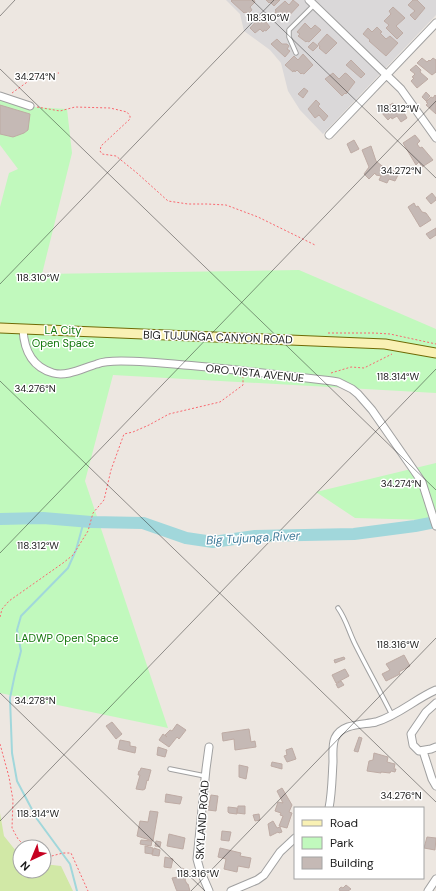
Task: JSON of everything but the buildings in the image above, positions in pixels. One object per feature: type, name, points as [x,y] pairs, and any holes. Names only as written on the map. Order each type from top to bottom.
[{"type":"street","points":[[310,1],[406,95],[436,138]]},
{"type":"street","points":[[329,135],[436,23]]},
{"type":"street","points":[[2,96],[30,106]]},
{"type":"street","name":"BIG TUJUNGA CANYON ROAD","points":[[0,328],[385,344],[436,353]]},
{"type":"street","name":"ORO VISTA AVENUE","points":[[23,329],[25,345],[32,360],[38,366],[54,374],[72,372],[98,364],[120,361],[244,370],[338,382],[352,389],[372,410],[422,482],[436,526]]},
{"type":"street","points":[[329,807],[332,795],[333,748],[339,732],[345,728],[378,721],[392,715],[436,690]]},
{"type":"street","points":[[436,703],[426,712],[410,734],[411,741],[416,749],[423,751],[436,747]]},
{"type":"street","name":"SKYLAND ROAD","points":[[209,747],[197,859],[209,891]]},
{"type":"street","points":[[423,751],[432,779],[436,786]]},
{"type":"street","points":[[231,891],[257,880],[264,875],[280,852],[294,839]]},
{"type":"street","points":[[428,891],[436,879]]},
{"type":"lane","points":[[296,53],[289,37],[290,30],[310,1]]},
{"type":"lane","points":[[338,608],[343,615],[355,644],[392,715]]},
{"type":"lane","points":[[170,769],[205,776]]},
{"type":"path","points":[[2,96],[37,74],[59,73]]},
{"type":"path","points":[[30,106],[60,111],[88,107],[110,108],[127,112],[130,119],[100,146],[100,151],[102,154],[116,156],[137,172],[168,201],[188,204],[226,205],[258,217],[315,246]]},
{"type":"path","points":[[322,380],[328,374],[351,367],[364,368],[393,353]]},
{"type":"path","points":[[0,617],[2,609],[9,601],[64,563],[73,555],[88,531],[93,513],[104,500],[111,470],[124,434],[149,425],[169,414],[220,402],[243,385],[244,370]]},
{"type":"path","points":[[0,744],[9,777],[13,800],[12,828],[18,839]]},
{"type":"path","points":[[52,856],[70,853],[88,891]]},
{"type":"shaded area","points":[[226,0],[436,0],[436,15],[323,134],[300,110],[288,91],[281,63],[270,50],[244,31],[240,14]]},
{"type":"green space","points":[[0,96],[32,107],[67,109],[72,153],[42,274],[299,270],[436,329],[436,393],[113,375],[85,481],[168,728],[0,693],[0,207],[9,173],[18,169],[0,145]]},
{"type":"green space","points":[[436,463],[436,517],[429,520],[355,518],[316,492]]},
{"type":"green space","points":[[0,813],[4,836],[12,846],[12,879],[52,879],[52,865],[61,866],[73,891],[0,891]]},
{"type":"waterway","name":"Big Tujunga River","points":[[0,519],[43,518],[91,522],[143,523],[186,538],[213,542],[255,536],[354,534],[436,522]]},
{"type":"waterway","points":[[77,891],[70,864],[37,819],[17,781],[12,753],[10,698],[21,651],[17,630],[21,616],[68,568],[76,550],[84,521]]},
{"type":"park label","name":"LA City Open Space","points":[[63,336]]},
{"type":"park label","name":"LADWP Open Space","points":[[67,638]]}]
